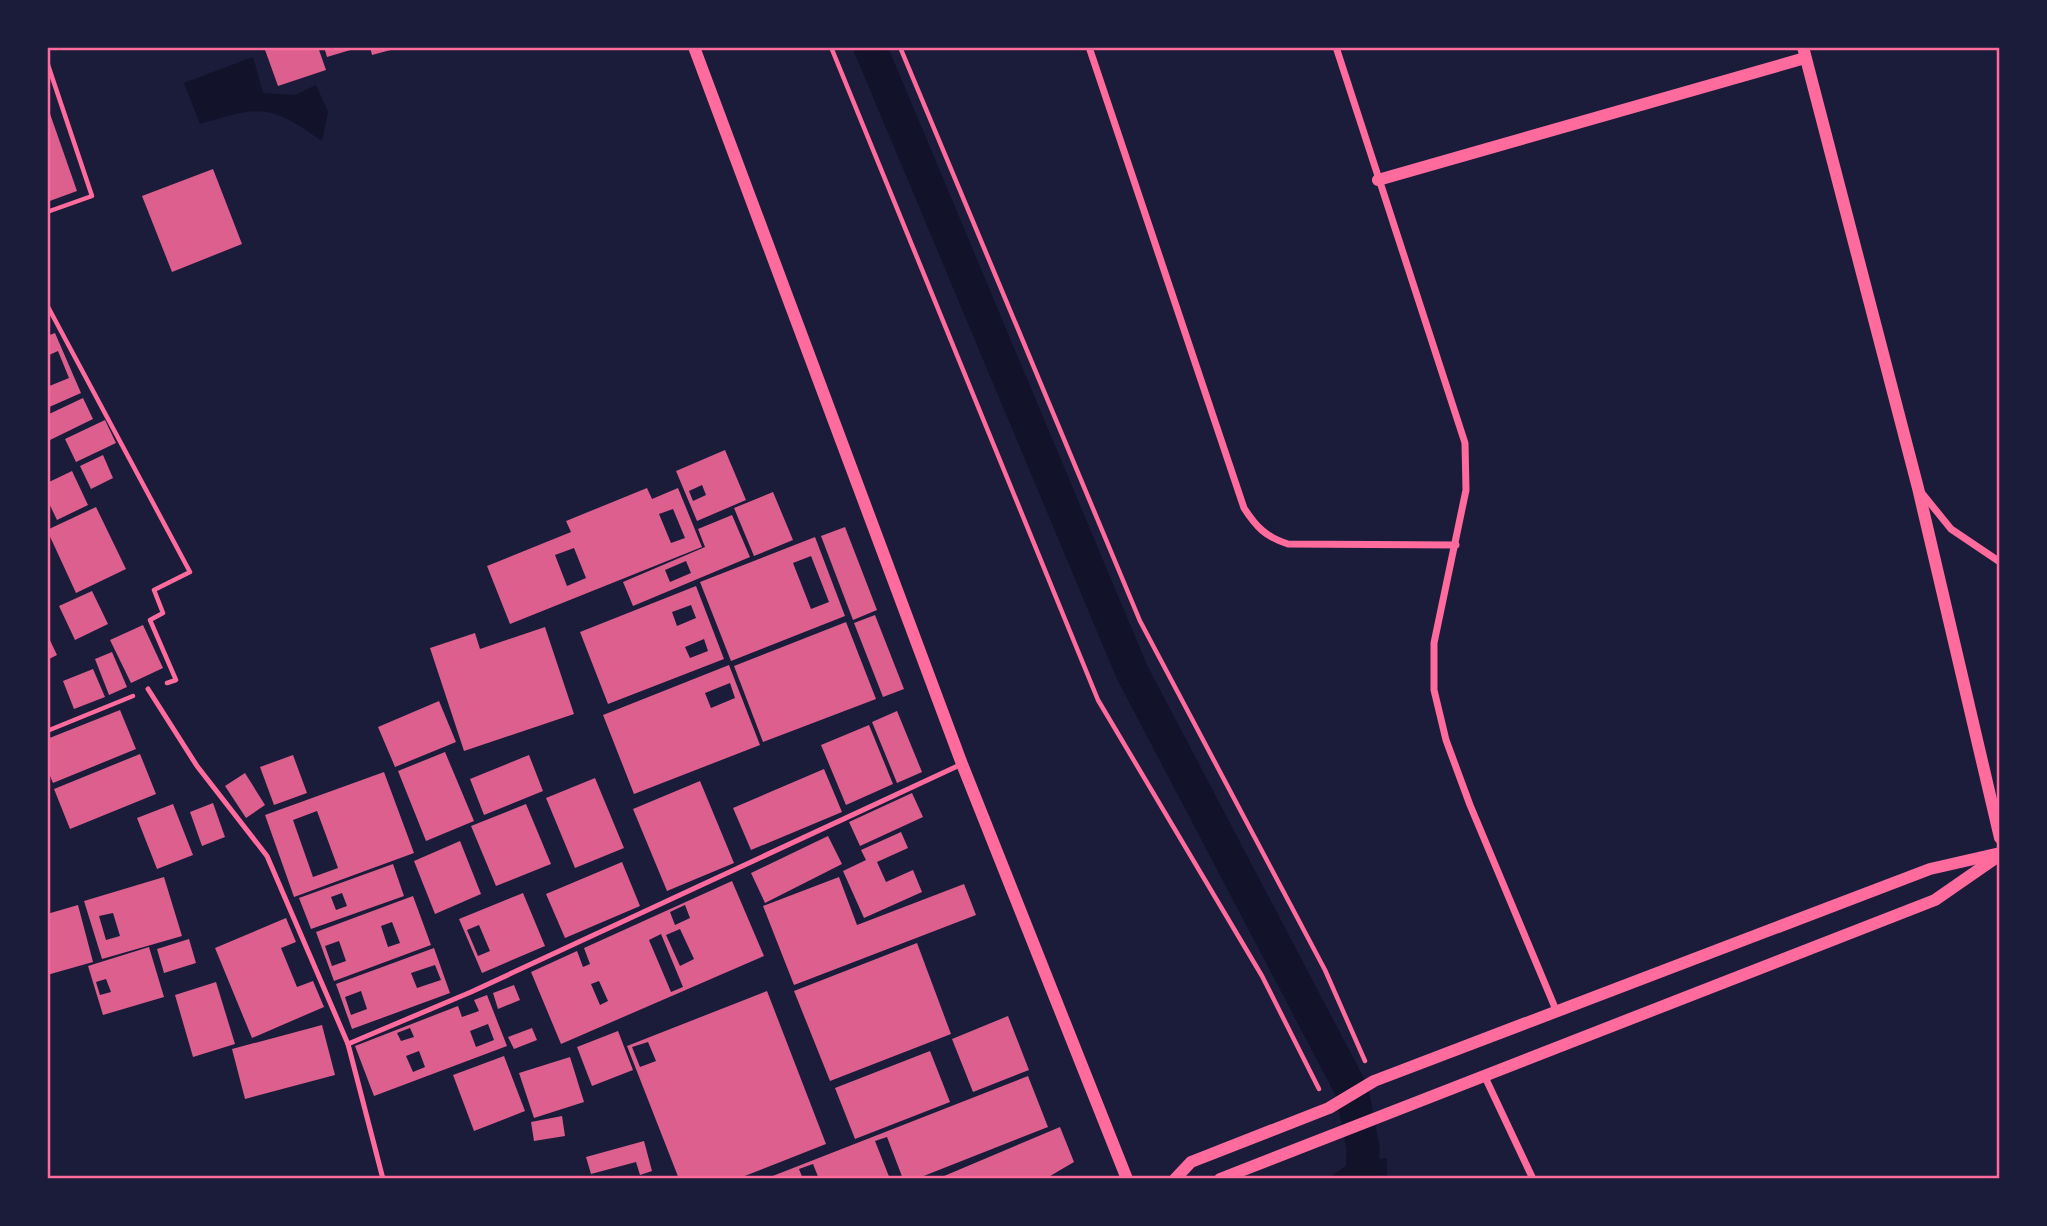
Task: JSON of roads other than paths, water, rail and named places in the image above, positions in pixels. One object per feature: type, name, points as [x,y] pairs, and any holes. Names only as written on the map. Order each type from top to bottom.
[{"type":"street","points":[[694,47],[962,764],[1126,1179]]},
{"type":"street","points":[[1089,47],[1244,508],[1255,525],[1269,538],[1288,544],[1456,545]]},
{"type":"street","points":[[1336,47],[1377,180],[1465,443],[1466,490],[1434,643],[1432,666],[1438,715],[1470,805],[1556,1010]]},
{"type":"street","points":[[1377,180],[1804,52],[1919,488],[2000,838]]},
{"type":"street","points":[[1919,488],[1951,528],[2000,562]]},
{"type":"street","points":[[1175,1179],[1191,1162],[1329,1108],[1374,1081],[1930,869],[2000,854]]},
{"type":"street","points":[[1220,1179],[1935,900],[2000,854]]},
{"type":"street","points":[[1484,1076],[1533,1179]]},
{"type":"lane","points":[[149,689],[197,766],[267,856],[348,1044],[383,1179]]},
{"type":"lane","points":[[348,1044],[471,992],[962,764]]},
{"type":"waterway","points":[[870,47],[1132,672],[1352,1091],[1363,1148],[1362,1179]]}]
